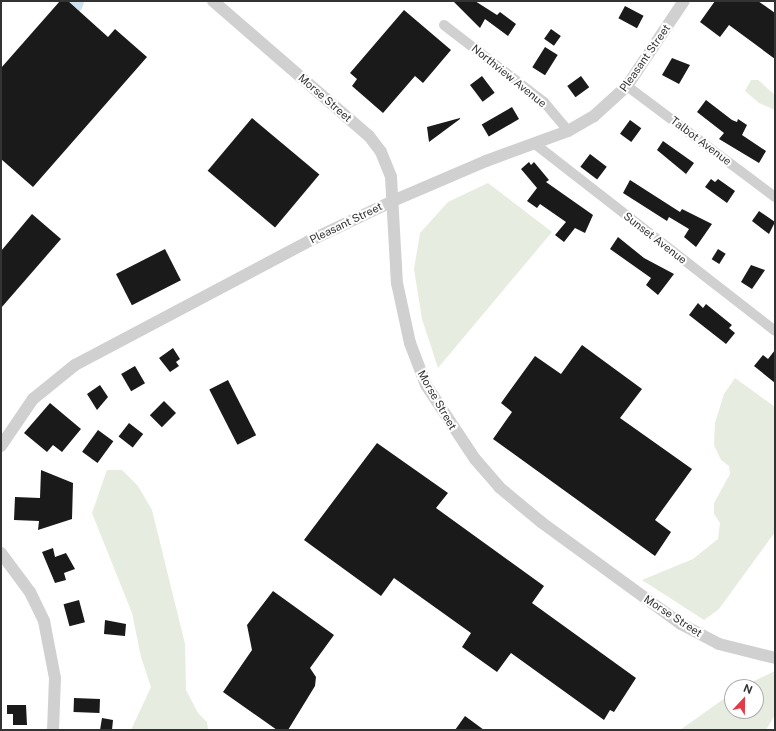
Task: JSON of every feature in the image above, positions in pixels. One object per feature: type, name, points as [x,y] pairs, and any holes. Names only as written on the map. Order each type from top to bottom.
[{"type":"street","name":"Morse Street","points":[[213,1],[369,136],[387,162],[394,200],[397,283],[410,343],[426,385],[475,459],[499,486],[541,522],[681,624],[719,644],[775,658]]},
{"type":"street","name":"Pleasant Street","points":[[1,446],[33,399],[75,365],[309,241],[394,200],[486,161],[568,132],[594,116],[627,86],[684,1]]},
{"type":"street","name":"Northview Avenue","points":[[444,25],[544,102],[568,132]]},
{"type":"street","name":"Talbot Avenue","points":[[627,86],[775,197]]},
{"type":"street","name":"Sunset Avenue","points":[[535,144],[775,331]]},
{"type":"street","points":[[1,553],[30,592],[44,621],[55,678],[53,730]]},
{"type":"shaded area","points":[[751,80],[758,80],[775,95],[775,110],[759,103],[745,91]]},
{"type":"shaded area","points":[[488,183],[552,232],[438,368],[422,319],[414,269],[420,233],[448,202]]},
{"type":"shaded area","points":[[735,378],[775,407],[775,532],[719,609],[704,620],[642,580],[693,559],[718,539],[720,523],[714,514],[714,503],[730,474],[729,466],[721,460],[714,445],[715,423],[724,394]]},
{"type":"shaded area","points":[[107,470],[122,470],[138,486],[152,510],[185,644],[186,690],[198,713],[207,722],[208,730],[131,730],[151,687],[141,657],[132,613],[92,513]]},
{"type":"shaded area","points":[[775,671],[775,715],[766,730],[680,730],[724,699],[724,719],[764,719],[764,679],[758,679]]},
{"type":"building","points":[[60,1],[68,1],[108,37],[115,29],[147,57],[33,187],[1,159],[1,68]]},
{"type":"building","points":[[453,1],[475,1],[497,15],[500,12],[516,24],[508,36],[485,19],[480,28]]},
{"type":"building","points":[[715,1],[758,1],[775,13],[775,59],[729,25],[720,37],[700,22]]},
{"type":"building","points":[[625,6],[644,16],[637,28],[618,18]]},
{"type":"building","points":[[404,10],[451,50],[423,83],[415,76],[383,113],[352,86],[357,79],[350,73]]},
{"type":"building","points":[[551,29],[561,36],[554,46],[544,39]]},
{"type":"building","points":[[545,47],[558,55],[545,75],[532,67]]},
{"type":"building","points":[[672,58],[690,65],[679,84],[662,75]]},
{"type":"building","points":[[482,76],[495,93],[483,102],[470,85]]},
{"type":"building","points":[[581,76],[589,87],[575,97],[567,86]]},
{"type":"building","points":[[706,100],[732,120],[737,122],[738,119],[747,125],[742,135],[766,151],[759,163],[719,139],[724,133],[697,112]]},
{"type":"building","points":[[512,107],[519,119],[489,137],[482,124]]},
{"type":"building","points":[[252,118],[319,175],[275,227],[208,171]]},
{"type":"building","points":[[460,119],[429,142],[427,127]]},
{"type":"building","points":[[630,120],[641,128],[631,142],[620,134]]},
{"type":"building","points":[[663,141],[694,163],[686,174],[657,150]]},
{"type":"building","points":[[590,154],[607,167],[597,179],[580,167]]},
{"type":"building","points":[[529,162],[531,165],[534,162],[549,180],[546,182],[593,215],[585,233],[575,228],[564,242],[555,235],[566,222],[540,204],[537,208],[527,201],[537,188],[521,169]]},
{"type":"building","points":[[711,179],[715,182],[718,179],[735,191],[727,203],[705,187]]},
{"type":"building","points":[[630,180],[680,212],[682,209],[712,224],[696,247],[684,237],[689,229],[669,217],[667,221],[623,193]]},
{"type":"building","points":[[759,211],[775,222],[769,234],[752,221]]},
{"type":"building","points":[[32,214],[61,239],[1,308],[1,251]]},
{"type":"building","points":[[618,237],[644,258],[674,274],[658,295],[646,285],[651,278],[610,249]]},
{"type":"building","points":[[165,249],[181,280],[132,305],[116,274]]},
{"type":"building","points":[[718,249],[726,254],[719,264],[712,259]]},
{"type":"building","points":[[751,265],[765,270],[752,289],[741,282]]},
{"type":"building","points":[[698,303],[703,308],[706,304],[732,325],[729,328],[735,333],[726,344],[689,315]]},
{"type":"building","points":[[582,345],[642,389],[620,418],[692,469],[655,520],[671,532],[655,556],[493,439],[512,412],[501,403],[535,356],[561,374]]},
{"type":"building","points":[[173,348],[180,359],[176,362],[179,366],[170,372],[159,358]]},
{"type":"building","points":[[775,350],[775,383],[754,366],[763,355],[768,359]]},
{"type":"building","points":[[135,366],[145,383],[131,391],[121,374]]},
{"type":"building","points":[[228,380],[256,435],[237,445],[209,390]]},
{"type":"building","points":[[100,385],[108,397],[97,410],[87,394]]},
{"type":"building","points":[[164,401],[176,413],[162,427],[150,415]]},
{"type":"building","points":[[50,403],[81,429],[62,452],[53,445],[47,452],[24,433]]},
{"type":"building","points":[[129,423],[143,434],[133,447],[119,436]]},
{"type":"building","points":[[98,430],[113,441],[98,463],[82,452]]},
{"type":"building","points":[[377,443],[448,493],[436,508],[544,586],[532,603],[636,678],[614,712],[610,710],[604,720],[511,653],[497,672],[462,647],[471,633],[394,578],[381,596],[304,540]]},
{"type":"building","points":[[41,470],[73,483],[72,519],[38,530],[39,521],[14,520],[15,497],[40,498]]},
{"type":"building","points":[[53,548],[55,557],[66,553],[75,569],[64,573],[66,580],[55,583],[42,552]]},
{"type":"building","points":[[273,591],[334,635],[310,668],[316,677],[315,686],[288,730],[277,730],[223,692],[252,650],[247,625]]},
{"type":"building","points":[[79,600],[85,622],[69,626],[64,604]]},
{"type":"building","points":[[105,620],[126,624],[125,636],[104,634]]},
{"type":"building","points":[[74,698],[100,699],[99,713],[74,712]]},
{"type":"building","points":[[7,705],[26,705],[27,725],[13,725],[13,714],[7,714]]},
{"type":"building","points":[[465,716],[484,730],[455,730]]},
{"type":"building","points":[[102,718],[113,720],[112,730],[100,730]]}]
